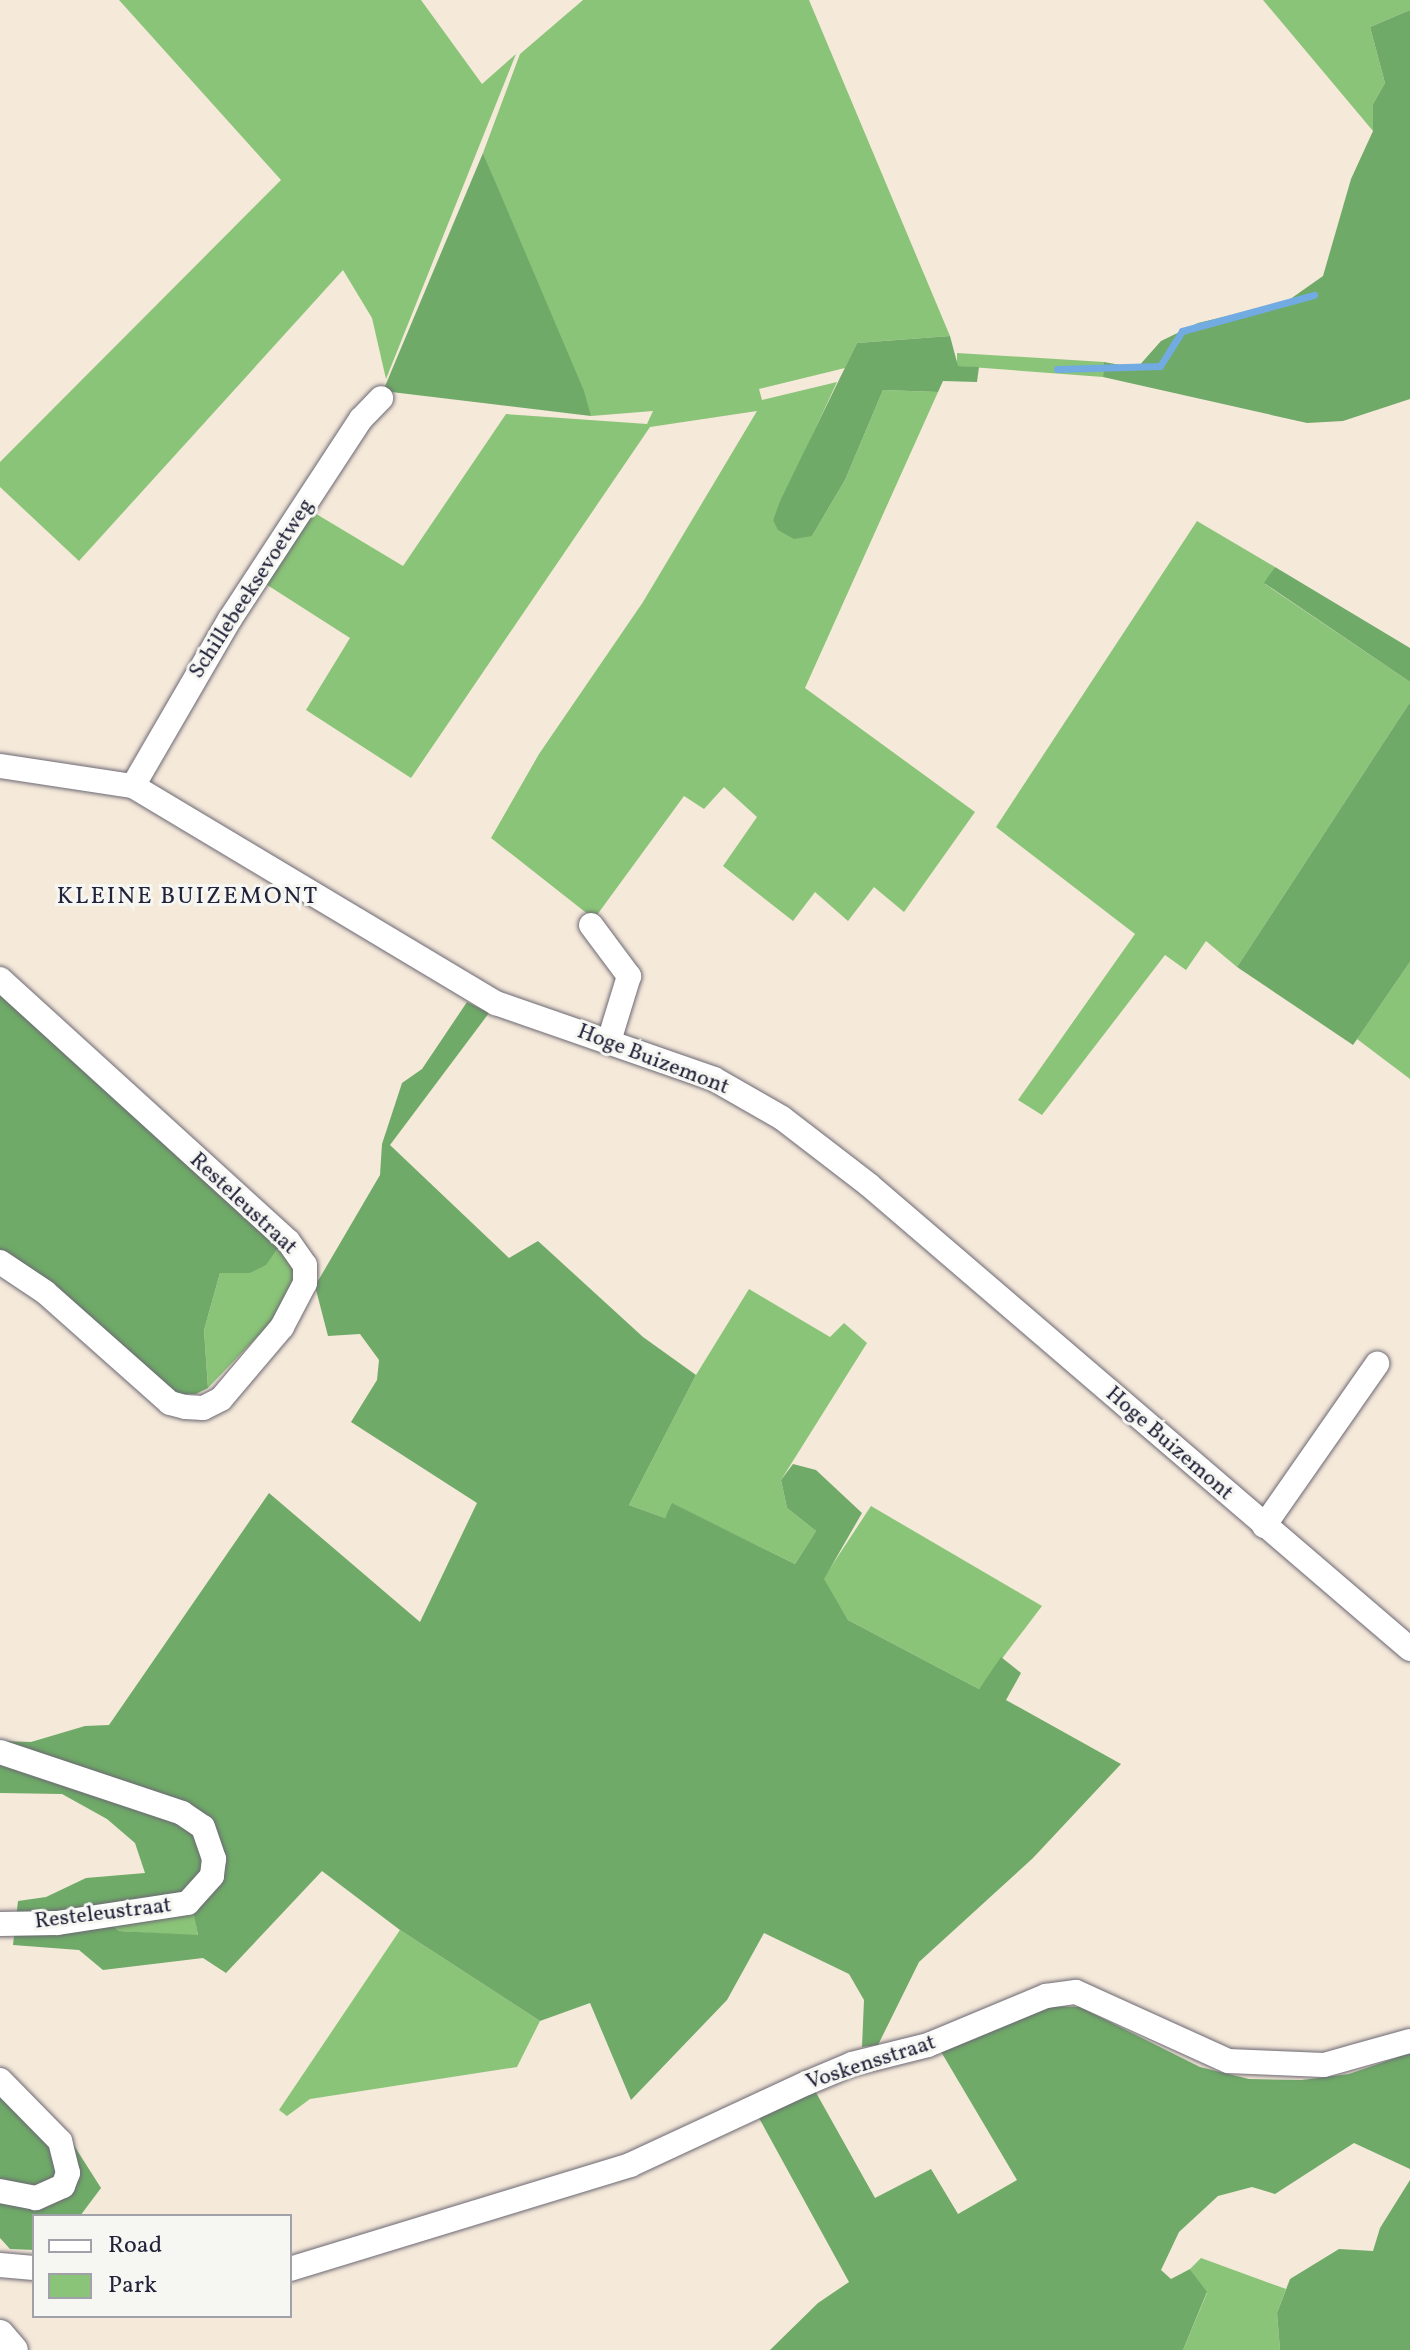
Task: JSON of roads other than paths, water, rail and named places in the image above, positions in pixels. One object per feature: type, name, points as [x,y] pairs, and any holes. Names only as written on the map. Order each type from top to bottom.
[{"type":"street","name":"Schillebeeksevoetweg","points":[[133,786],[230,619],[361,419],[381,398]]},
{"type":"street","name":"Hoge Buizemont","points":[[0,766],[133,786],[496,1003],[714,1079],[782,1118],[869,1185],[1410,1649]]},
{"type":"street","points":[[591,925],[629,976],[609,1041]]},
{"type":"street","name":"Resteleustraat","points":[[0,979],[288,1241],[305,1265],[305,1283],[282,1327],[221,1399],[203,1408],[185,1407],[170,1403],[45,1292],[0,1262]]},
{"type":"street","points":[[1264,1526],[1377,1364]]},
{"type":"street","name":"Resteleustraat","points":[[0,1752],[182,1813],[203,1827],[214,1859],[212,1876],[188,1903],[57,1923],[0,1924]]},
{"type":"street","name":"Voskensstraat","points":[[292,2268],[630,2165],[830,2073],[928,2045],[1046,1996],[1076,1992],[1228,2061],[1324,2065],[1410,2041]]},
{"type":"street","points":[[0,2080],[60,2141],[68,2173],[63,2186],[36,2198],[0,2191]]},
{"type":"street","points":[[0,2265],[32,2268]]},
{"type":"street","points":[[0,2334],[14,2350]]},
{"type":"waterway","points":[[1057,369],[1160,366],[1182,331],[1314,295]]},
{"type":"district","name":"KLEINE BUIZEMONT","points":[[188,898]]}]
